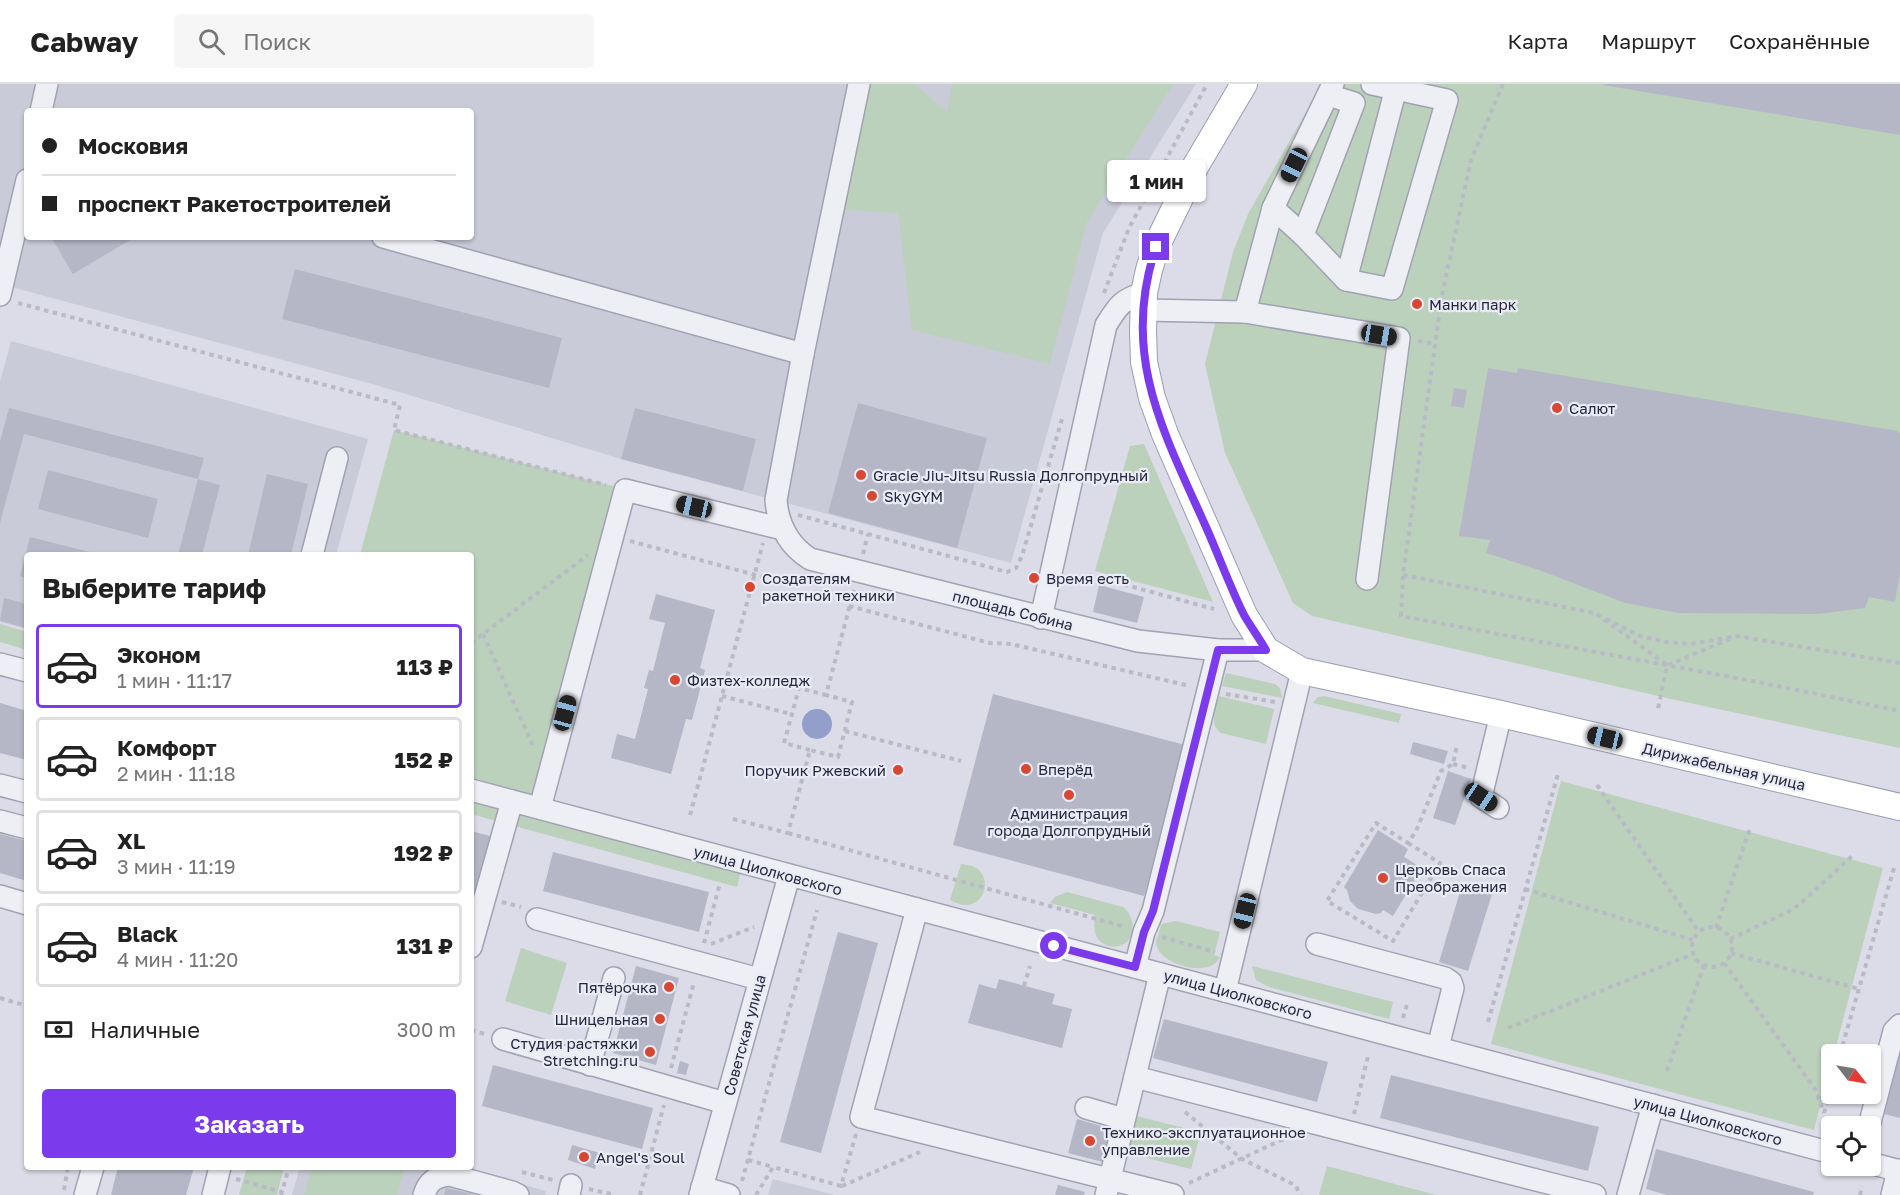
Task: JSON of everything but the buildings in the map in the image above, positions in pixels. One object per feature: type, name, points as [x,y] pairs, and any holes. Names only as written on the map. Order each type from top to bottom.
[{"type":"main road","points":[[1244,84],[1194,167],[1164,229],[1149,270],[1143,301],[1144,362],[1152,398],[1165,434],[1245,615],[1266,650]]},
{"type":"main road","name":"Дирижабельная улица","points":[[1266,650],[1302,671],[1501,714],[1900,807]]},
{"type":"street","points":[[42,108],[47,84]]},
{"type":"street","points":[[540,808],[625,490],[775,527],[778,516],[776,500],[803,354],[859,84]]},
{"type":"street","points":[[1273,208],[1303,235],[1346,280],[1392,289],[1448,100],[1372,84]]},
{"type":"street","points":[[1346,280],[1396,88]]},
{"type":"street","points":[[1245,312],[1273,208],[1331,90],[1354,103],[1303,235]]},
{"type":"street","points":[[6,298],[24,197]]},
{"type":"street","points":[[394,240],[803,354]]},
{"type":"street","points":[[1041,618],[1106,325],[1118,307],[1130,297],[1143,301],[1245,312],[1399,338],[1367,579]]},
{"type":"street","points":[[313,552],[337,458]]},
{"type":"street","name":"площадь Собина","points":[[775,527],[792,545],[810,559],[1138,641],[1218,650]]},
{"type":"street","points":[[1135,967],[1144,932],[1153,911],[1218,650],[1266,650]]},
{"type":"street","points":[[0,664],[24,670]]},
{"type":"street","points":[[1226,991],[1302,671]]},
{"type":"street","points":[[1498,808],[1481,797],[1501,714]]},
{"type":"street","points":[[0,785],[24,791]]},
{"type":"street","name":"улица Циолковского","points":[[474,791],[1821,1150]]},
{"type":"street","points":[[474,936],[512,801]]},
{"type":"street","points":[[0,820],[24,827]]},
{"type":"street","name":"Советская улица","points":[[701,1191],[789,876]]},
{"type":"street","points":[[0,896],[24,903]]},
{"type":"street","points":[[917,909],[861,1117],[1108,1187],[1170,1194]]},
{"type":"street","points":[[537,919],[759,979]]},
{"type":"street","points":[[1317,944],[1451,981],[1453,988],[1438,1047]]},
{"type":"street","points":[[1108,1187],[1160,974]]},
{"type":"street","points":[[590,1065],[614,978]]},
{"type":"street","points":[[1872,1116],[1894,1030],[1900,1024]]},
{"type":"street","points":[[503,1039],[725,1103]]},
{"type":"street","points":[[1135,1077],[1595,1195]]},
{"type":"street","points":[[1628,1195],[1653,1105]]},
{"type":"street","points":[[1086,1108],[1124,1119]]},
{"type":"street","points":[[1881,1166],[1899,1171],[1892,1195]]},
{"type":"street","points":[[85,1195],[92,1170]]},
{"type":"street","points":[[213,1195],[227,1173]]},
{"type":"street","points":[[424,1195],[432,1179],[450,1175],[518,1195]]},
{"type":"street","points":[[701,1191],[735,1191]]},
{"type":"path","points":[[1101,300],[1129,228],[1207,84]]},
{"type":"path","points":[[1503,84],[1471,160],[1442,295],[1403,575],[1401,616],[1900,711]]},
{"type":"path","points":[[6,298],[400,405],[394,430],[625,490]]},
{"type":"path","points":[[690,815],[722,696],[775,527],[795,514],[1007,572],[1016,568],[1022,555],[1065,410]]},
{"type":"path","points":[[826,695],[868,534]]},
{"type":"path","points":[[1089,575],[1214,609]]},
{"type":"path","points":[[1403,575],[1595,613],[1640,636],[1666,642],[1691,644],[1736,636],[1900,663]]},
{"type":"path","points":[[849,606],[990,643],[1011,644],[1209,691],[1280,703]]},
{"type":"path","points":[[1595,613],[1667,665]]},
{"type":"path","points":[[483,634],[534,748]]},
{"type":"path","points":[[1667,665],[1736,636]]},
{"type":"path","points":[[1658,709],[1667,665]]},
{"type":"path","points":[[799,688],[826,695],[852,702],[838,757],[784,743],[799,688]]},
{"type":"path","points":[[722,696],[792,714]]},
{"type":"path","points":[[845,731],[961,761]]},
{"type":"path","points":[[1408,843],[1416,831],[1441,771],[1453,764],[1457,745]]},
{"type":"path","points":[[788,833],[810,750]]},
{"type":"path","points":[[1488,1022],[1558,774]]},
{"type":"path","points":[[1597,785],[1699,932]]},
{"type":"path","points":[[733,819],[1221,953]]},
{"type":"path","points":[[1376,822],[1408,843],[1440,863],[1393,940],[1327,901],[1376,822]]},
{"type":"path","points":[[1716,928],[1750,828]]},
{"type":"path","points":[[1730,939],[1786,913],[1801,903],[1852,856]]},
{"type":"path","points":[[1843,1044],[1894,868]]},
{"type":"path","points":[[720,883],[703,948],[777,918]]},
{"type":"path","points":[[1525,889],[1693,940]]},
{"type":"path","points":[[484,898],[531,909],[537,919]]},
{"type":"path","points":[[735,1191],[748,1160],[817,910]]},
{"type":"path","points":[[1704,928],[1716,928],[1730,939],[1731,953],[1724,963],[1714,967],[1704,965],[1696,959],[1693,954],[1693,940],[1704,928]]},
{"type":"path","points":[[1731,953],[1859,989]]},
{"type":"path","points":[[1508,1028],[1693,954]]},
{"type":"path","points":[[1724,963],[1815,1089],[1824,1113],[1827,1104]]},
{"type":"path","points":[[640,1195],[664,1104],[669,1073],[699,964]]},
{"type":"path","points":[[1667,1071],[1704,965]]},
{"type":"path","points":[[1024,986],[1030,966]]},
{"type":"path","points":[[0,998],[24,1005]]},
{"type":"path","points":[[1402,1022],[1408,1001]]},
{"type":"path","points":[[1350,1132],[1368,1056]]},
{"type":"path","points":[[1175,1087],[1182,1110],[1242,1159],[1295,1185],[1301,1195]]},
{"type":"path","points":[[841,1186],[861,1117]]},
{"type":"path","points":[[1170,1194],[1316,1123]]},
{"type":"path","points":[[748,1160],[841,1186],[948,1140]]},
{"type":"path","points":[[756,1195],[773,1167]]},
{"type":"path","points":[[64,1195],[67,1170]]},
{"type":"path","points":[[227,1173],[281,1193],[287,1170]]},
{"type":"path","points":[[516,1171],[570,1190],[615,1195]]},
{"type":"path","points":[[1860,1195],[1862,1186]]},
{"type":"shaded area","points":[[0,84],[1196,84],[1103,233],[1011,563],[621,459],[376,385],[0,284]]},
{"type":"shaded area","points":[[11,341],[368,439],[337,552],[24,552],[24,628],[0,622],[0,382]]},
{"type":"shaded area","points":[[299,1170],[470,1170],[546,1191],[545,1195],[292,1195]]},
{"type":"shaded area","points":[[773,1179],[835,1195],[768,1195]]},
{"type":"green space","points":[[871,84],[915,84],[947,112],[952,84],[1173,84],[1087,222],[1050,364],[912,330],[898,213],[843,210]]},
{"type":"green space","name":"Салют","points":[[1322,84],[1900,84],[1900,748],[1671,699],[1312,616],[1293,603],[1225,453],[1205,364],[1233,252],[1248,214]]},
{"type":"green space","points":[[394,430],[616,487],[534,796],[474,779],[474,552],[361,552]]},
{"type":"green space","points":[[1144,444],[1213,602],[1095,571],[1130,446]]},
{"type":"green space","points":[[0,624],[24,631],[24,649],[0,642]]},
{"type":"green space","points":[[1226,673],[1275,684],[1280,688],[1282,698],[1222,686]]},
{"type":"green space","points":[[1219,696],[1274,709],[1266,744],[1221,733],[1217,729],[1214,716]]},
{"type":"green space","points":[[1324,696],[1401,714],[1399,723],[1313,703],[1318,697]]},
{"type":"green space","points":[[1561,781],[1883,868],[1837,1044],[1821,1044],[1821,1103],[1814,1130],[1491,1044]]},
{"type":"green space","points":[[474,800],[741,871],[737,887],[474,815]]},
{"type":"green space","points":[[961,864],[975,867],[984,880],[985,888],[982,895],[978,901],[970,905],[961,905],[950,900]]},
{"type":"green space","points":[[1067,892],[1123,907],[1131,917],[1133,929],[1129,940],[1116,947],[1104,944],[1097,938],[1094,925],[1095,915],[1050,903],[1055,897]]},
{"type":"green space","points":[[1176,921],[1220,932],[1214,955],[1220,957],[1215,964],[1196,968],[1185,966],[1165,957],[1158,950],[1156,942],[1161,924]]},
{"type":"green space","points":[[521,948],[567,963],[551,1015],[505,1001]]},
{"type":"green space","points":[[1252,966],[1393,1002],[1389,1019],[1269,987],[1256,980]]},
{"type":"green space","points":[[1136,1116],[1201,1132],[1191,1169],[1127,1153]]},
{"type":"green space","points":[[1327,1166],[1436,1195],[1319,1195]]},
{"type":"green space","points":[[246,1170],[283,1170],[277,1195],[239,1195]]},
{"type":"green space","points":[[311,1170],[404,1170],[397,1195],[304,1195]]},
{"type":"water","points":[[817,709],[823,710],[831,718],[831,730],[823,738],[817,739],[811,738],[803,730],[802,724],[803,718],[811,710]]},
{"type":"place","name":"Манки парк","points":[[1417,304]]},
{"type":"place","name":"Салют","points":[[1557,408]]},
{"type":"place","name":"Gracie Jiu-Jitsu Russia Долгопрудный","points":[[861,475]]},
{"type":"place","name":"SkyGYM","points":[[872,496]]},
{"type":"place","name":"Время есть","points":[[1034,578]]},
{"type":"place","name":"Создателям ракетной техники","points":[[750,587]]},
{"type":"place","name":"Физтех-колледж","points":[[675,680]]},
{"type":"place","name":"Вперёд","points":[[1026,769]]},
{"type":"place","name":"Поручик Ржевский","points":[[898,770]]},
{"type":"place","name":"Администрация города Долгопрудный","points":[[1069,795]]},
{"type":"place","name":"Церковь Спаса Преображения","points":[[1383,878]]},
{"type":"place","name":"Пятёрочка","points":[[669,987]]},
{"type":"place","name":"Шницельная","points":[[660,1019]]},
{"type":"place","name":"Студия растяжки Stretching.ru","points":[[650,1052]]},
{"type":"place","name":"Технико-эксплуатационное управление","points":[[1090,1141]]},
{"type":"place","name":"Angel's Soul","points":[[584,1157]]},
{"type":"route","points":[[1054,946],[1135,967],[1144,932],[1153,911],[1218,650],[1266,650],[1245,615],[1165,434],[1152,398],[1144,362],[1143,310],[1144,293],[1156,247]]}]
